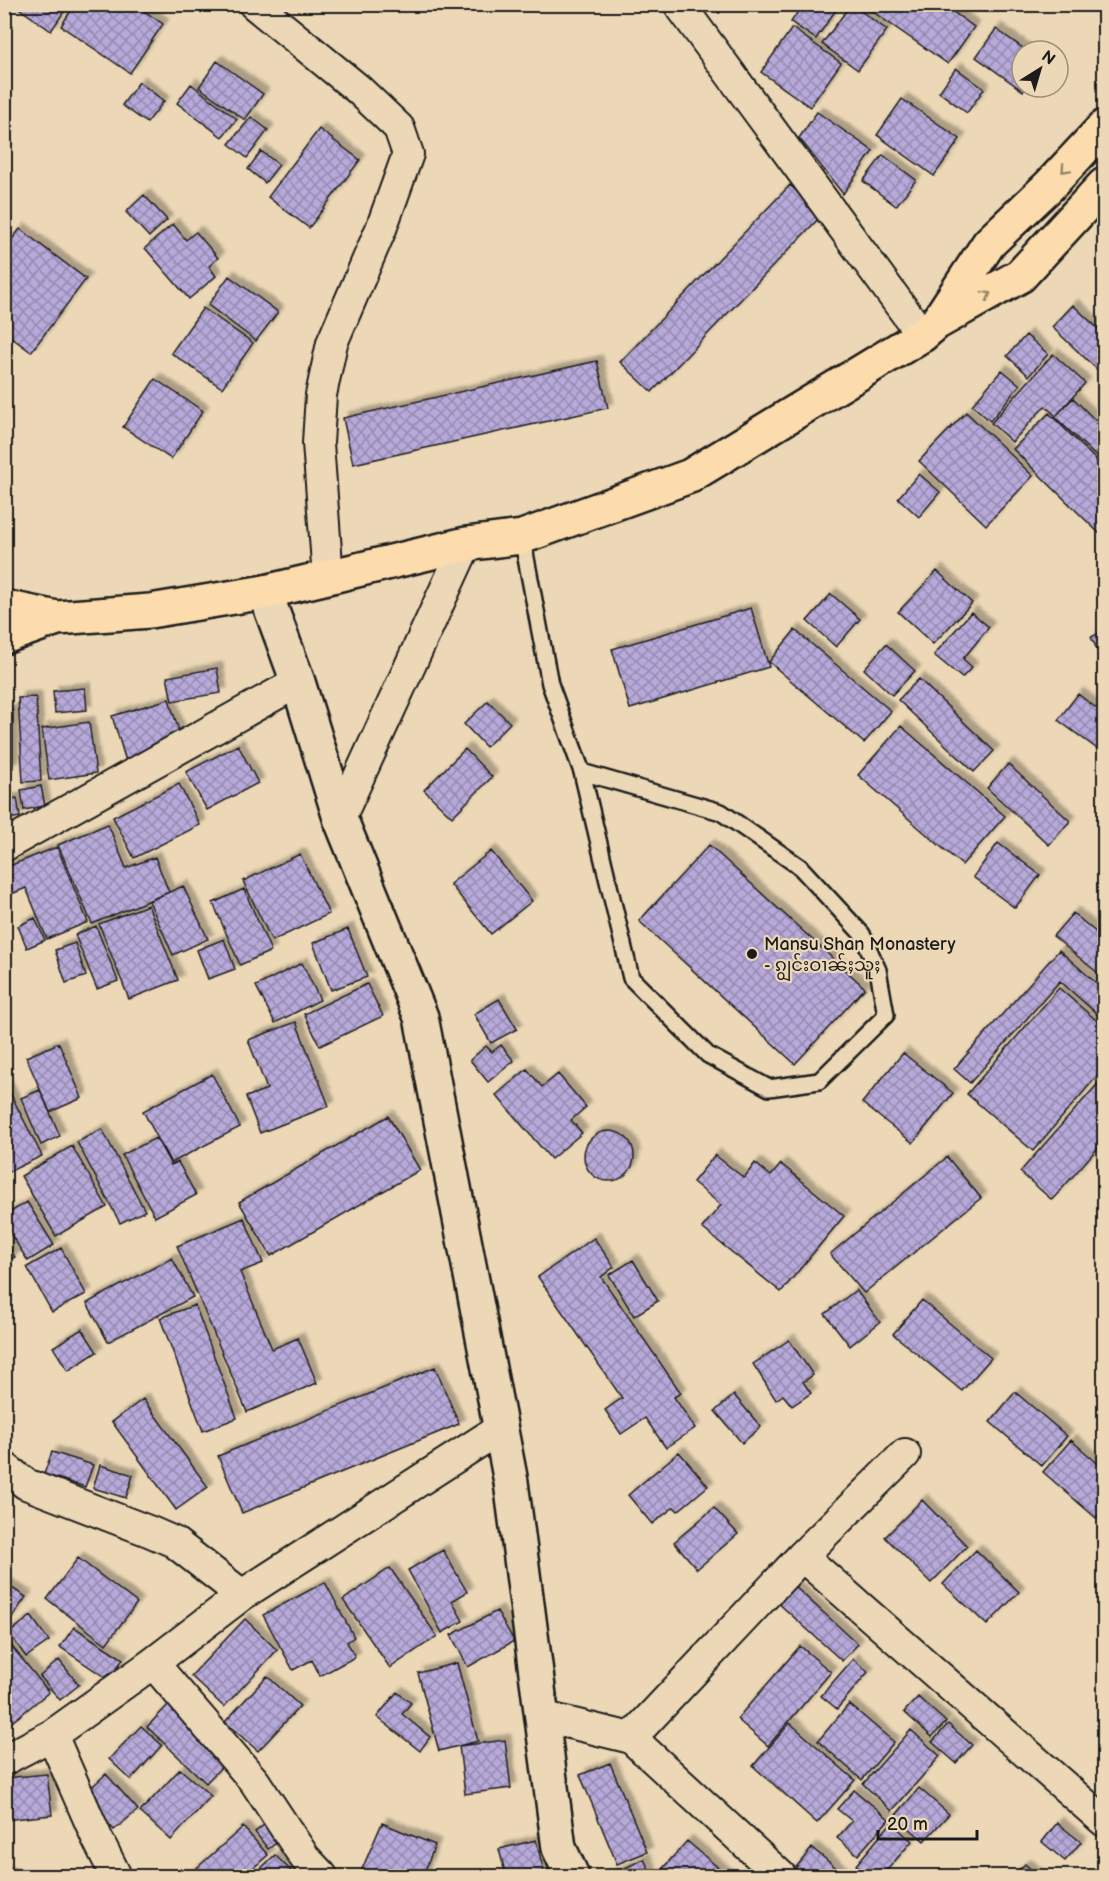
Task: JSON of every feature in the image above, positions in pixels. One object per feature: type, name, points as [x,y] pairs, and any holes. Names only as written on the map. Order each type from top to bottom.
[{"type":"main road","points":[[929,329],[988,243],[1049,186],[1104,127]]},
{"type":"main road","points":[[4,637],[57,618],[150,611],[265,592],[466,544],[522,537],[690,476],[929,329],[1020,276],[1104,185]]},
{"type":"main road","points":[[4,607],[57,618]]},
{"type":"street","points":[[254,4],[366,97],[399,128],[408,154],[381,229],[332,343],[321,395],[318,443],[328,578]]},
{"type":"street","points":[[679,4],[929,329]]},
{"type":"street","points":[[340,818],[466,544]]},
{"type":"street","points":[[265,592],[298,682],[340,818],[421,1017],[511,1482],[559,1848],[572,1876]]},
{"type":"street","points":[[4,846],[298,682]]},
{"type":"street","points":[[4,1760],[52,1736],[242,1595],[501,1428]]},
{"type":"street","points":[[630,1738],[802,1556],[904,1454]]},
{"type":"street","points":[[4,1467],[26,1484],[174,1542],[242,1595]]},
{"type":"street","points":[[802,1556],[1104,1821]]},
{"type":"street","points":[[153,1663],[255,1782],[305,1858],[321,1876]]},
{"type":"street","points":[[542,1716],[630,1738],[781,1876]]},
{"type":"street","points":[[52,1736],[116,1876]]},
{"type":"lane","points":[[522,537],[550,684],[582,772],[631,978],[708,1055],[759,1083],[769,1088],[819,1081],[886,1015],[878,970],[862,934],[800,867],[721,812],[582,772]]},
{"type":"building","points":[[13,4],[69,4],[51,31]]},
{"type":"building","points":[[75,4],[134,4],[163,24],[130,73],[61,26]]},
{"type":"building","points":[[712,4],[728,4],[719,13]]},
{"type":"building","points":[[803,4],[840,4],[816,39],[791,22]]},
{"type":"building","points":[[851,4],[887,30],[858,70],[822,44]]},
{"type":"building","points":[[868,4],[942,4],[974,27],[948,64],[866,7]]},
{"type":"building","points":[[792,28],[841,63],[810,107],[761,72]]},
{"type":"building","points":[[996,29],[1010,39],[1010,82],[976,57]]},
{"type":"building","points":[[217,61],[263,94],[245,120],[199,87]]},
{"type":"building","points":[[956,68],[984,89],[967,113],[939,92]]},
{"type":"building","points":[[139,82],[164,101],[147,123],[122,105]]},
{"type":"building","points":[[191,84],[237,119],[222,137],[177,103]]},
{"type":"building","points":[[902,99],[960,139],[934,176],[877,135]]},
{"type":"building","points":[[817,112],[873,151],[843,194],[799,138]]},
{"type":"building","points":[[251,117],[268,130],[247,158],[229,144]]},
{"type":"building","points":[[319,129],[360,160],[309,228],[268,197]]},
{"type":"building","points":[[261,151],[279,165],[265,183],[248,169]]},
{"type":"building","points":[[883,155],[916,180],[896,206],[863,181]]},
{"type":"building","points":[[790,185],[822,215],[652,392],[620,362]]},
{"type":"building","points":[[144,195],[167,220],[149,237],[126,212]]},
{"type":"building","points":[[173,224],[186,240],[196,232],[218,258],[209,266],[216,276],[189,299],[145,248]]},
{"type":"building","points":[[20,229],[86,279],[31,352],[4,332],[4,249]]},
{"type":"building","points":[[229,276],[278,312],[256,341],[208,305]]},
{"type":"building","points":[[1073,305],[1104,334],[1104,376],[1052,327]]},
{"type":"building","points":[[203,308],[253,343],[222,388],[171,353]]},
{"type":"building","points":[[1026,335],[1048,354],[1029,376],[1007,356]]},
{"type":"building","points":[[1053,354],[1085,383],[1056,416],[1045,406],[1012,442],[991,423]]},
{"type":"building","points":[[597,361],[608,408],[353,464],[343,418]]},
{"type":"building","points":[[1002,370],[1020,385],[990,421],[972,405]]},
{"type":"building","points":[[155,379],[203,411],[171,459],[123,427]]},
{"type":"building","points":[[1073,398],[1104,429],[1104,464],[1055,417]]},
{"type":"building","points":[[966,412],[1033,476],[986,525],[919,461]]},
{"type":"building","points":[[1049,413],[1104,468],[1103,537],[1013,449]]},
{"type":"building","points":[[919,474],[940,492],[919,517],[898,498]]},
{"type":"building","points":[[937,571],[972,603],[933,644],[898,612]]},
{"type":"building","points":[[831,594],[860,619],[836,647],[807,621]]},
{"type":"building","points":[[751,608],[769,667],[630,709],[612,649]]},
{"type":"building","points":[[971,612],[989,627],[963,659],[972,667],[962,678],[934,655]]},
{"type":"building","points":[[795,630],[891,711],[864,743],[769,662]]},
{"type":"building","points":[[1104,631],[1104,652],[1100,655],[1091,637]]},
{"type":"building","points":[[886,644],[915,671],[892,695],[864,669]]},
{"type":"building","points":[[217,668],[221,693],[172,701],[167,677]]},
{"type":"building","points":[[919,679],[994,751],[974,772],[898,700]]},
{"type":"building","points":[[85,688],[87,710],[55,713],[53,691]]},
{"type":"building","points":[[1078,694],[1104,714],[1104,745],[1100,751],[1058,720]]},
{"type":"building","points":[[36,697],[41,781],[23,782],[18,698]]},
{"type":"building","points":[[169,699],[183,744],[126,761],[112,716]]},
{"type":"building","points":[[488,701],[510,723],[486,747],[464,724]]},
{"type":"building","points":[[4,711],[13,711],[13,768],[4,768]]},
{"type":"building","points":[[89,722],[96,773],[49,780],[42,729]]},
{"type":"building","points":[[901,726],[1005,816],[962,865],[858,775]]},
{"type":"building","points":[[238,745],[258,783],[207,810],[186,772]]},
{"type":"building","points":[[465,749],[492,777],[452,817],[424,790]]},
{"type":"building","points":[[1008,764],[1070,821],[1049,845],[987,788]]},
{"type":"building","points":[[179,784],[200,825],[134,858],[113,817]]},
{"type":"building","points":[[41,786],[45,806],[24,810],[21,790]]},
{"type":"building","points":[[17,798],[20,817],[4,820],[4,800]]},
{"type":"building","points":[[108,824],[126,868],[155,857],[169,892],[92,924],[58,845]]},
{"type":"building","points":[[998,843],[1040,875],[1015,908],[973,877]]},
{"type":"building","name":"Mansu Shan Monastery - ၵျွင်းဝၢၼ်ႈသူႈ","points":[[709,845],[865,988],[795,1064],[639,921]]},
{"type":"building","points":[[57,847],[88,922],[47,939],[26,888],[9,895],[4,884],[4,868]]},
{"type":"building","points":[[491,851],[532,901],[491,934],[450,884]]},
{"type":"building","points":[[300,854],[329,914],[272,941],[243,881]]},
{"type":"building","points":[[183,886],[208,939],[173,955],[149,901]]},
{"type":"building","points":[[244,889],[271,951],[240,965],[213,903]]},
{"type":"building","points":[[148,905],[178,980],[129,999],[99,924]]},
{"type":"building","points":[[1073,913],[1104,939],[1104,978],[1053,936]]},
{"type":"building","points":[[35,918],[45,940],[27,948],[18,926]]},
{"type":"building","points":[[96,926],[118,981],[97,989],[75,935]]},
{"type":"building","points":[[348,929],[367,977],[331,990],[313,943]]},
{"type":"building","points":[[224,939],[235,969],[208,979],[197,950]]},
{"type":"building","points":[[75,943],[86,976],[66,983],[55,950]]},
{"type":"building","points":[[1059,950],[1104,990],[1104,1020],[1060,981],[970,1083],[954,1069]]},
{"type":"building","points":[[302,963],[320,1000],[275,1023],[256,986]]},
{"type":"building","points":[[367,984],[383,1016],[320,1046],[304,1014]]},
{"type":"building","points":[[1059,988],[1104,1027],[1104,1068],[1033,1151],[967,1094]]},
{"type":"building","points":[[499,999],[517,1029],[491,1043],[474,1014]]},
{"type":"building","points":[[296,1022],[329,1106],[260,1133],[246,1097],[267,1089],[248,1040]]},
{"type":"building","points":[[59,1043],[82,1098],[50,1112],[26,1057]]},
{"type":"building","points":[[501,1045],[514,1061],[488,1082],[470,1060],[486,1046],[492,1052]]},
{"type":"building","points":[[903,1053],[953,1093],[913,1143],[862,1103]]},
{"type":"building","points":[[527,1069],[542,1087],[558,1074],[586,1107],[571,1120],[582,1133],[551,1159],[496,1095]]},
{"type":"building","points":[[212,1074],[240,1127],[171,1163],[143,1111]]},
{"type":"building","points":[[1101,1080],[1104,1083],[1104,1141],[1052,1200],[1020,1172]]},
{"type":"building","points":[[4,1081],[42,1156],[4,1174]]},
{"type":"building","points":[[40,1090],[60,1136],[41,1145],[21,1098]]},
{"type":"building","points":[[388,1116],[420,1170],[271,1256],[239,1202]]},
{"type":"building","points":[[102,1129],[145,1211],[120,1223],[77,1142]]},
{"type":"building","points":[[604,1131],[614,1131],[627,1138],[634,1151],[634,1161],[627,1174],[614,1181],[604,1181],[595,1177],[588,1170],[584,1161],[584,1151],[588,1142],[595,1135]]},
{"type":"building","points":[[156,1138],[171,1165],[178,1162],[196,1195],[155,1217],[122,1155]]},
{"type":"building","points":[[72,1146],[107,1207],[56,1236],[21,1176]]},
{"type":"building","points":[[715,1155],[744,1178],[755,1163],[771,1176],[781,1164],[844,1216],[781,1292],[702,1228],[721,1205],[693,1182]]},
{"type":"building","points":[[947,1157],[981,1198],[864,1293],[830,1254]]},
{"type":"building","points":[[27,1202],[54,1245],[28,1261],[4,1224],[4,1216]]},
{"type":"building","points":[[244,1218],[263,1263],[240,1272],[272,1349],[298,1338],[317,1383],[247,1412],[177,1246]]},
{"type":"building","points":[[594,1238],[614,1267],[601,1277],[681,1393],[674,1397],[695,1428],[666,1448],[645,1418],[621,1434],[605,1410],[622,1398],[538,1277]]},
{"type":"building","points":[[4,1239],[15,1257],[4,1263]]},
{"type":"building","points":[[61,1248],[86,1294],[52,1312],[27,1267]]},
{"type":"building","points":[[172,1258],[193,1297],[108,1342],[87,1303]]},
{"type":"building","points":[[633,1260],[658,1301],[634,1316],[609,1275]]},
{"type":"building","points":[[856,1290],[880,1322],[850,1346],[825,1314]]},
{"type":"building","points":[[922,1300],[991,1358],[962,1391],[893,1334]]},
{"type":"building","points":[[195,1305],[237,1418],[203,1431],[160,1318]]},
{"type":"building","points":[[82,1329],[97,1352],[68,1371],[53,1347]]},
{"type":"building","points":[[789,1340],[813,1375],[803,1382],[811,1393],[792,1406],[783,1395],[776,1400],[753,1364]]},
{"type":"building","points":[[435,1367],[459,1424],[242,1513],[218,1456]]},
{"type":"building","points":[[1015,1392],[1067,1436],[1042,1466],[990,1422]]},
{"type":"building","points":[[734,1395],[761,1427],[742,1443],[715,1411]]},
{"type":"building","points":[[143,1399],[208,1487],[176,1510],[112,1422]]},
{"type":"building","points":[[1071,1440],[1104,1469],[1104,1508],[1096,1518],[1043,1472]]},
{"type":"building","points":[[52,1452],[93,1465],[85,1487],[44,1474]]},
{"type":"building","points":[[679,1452],[708,1486],[678,1511],[674,1507],[652,1524],[628,1495]]},
{"type":"building","points":[[100,1465],[133,1475],[126,1498],[93,1488]]},
{"type":"building","points":[[922,1500],[967,1546],[931,1583],[885,1537]]},
{"type":"building","points":[[714,1508],[738,1534],[697,1569],[674,1542]]},
{"type":"building","points":[[443,1550],[467,1592],[452,1601],[463,1621],[442,1633],[408,1570]]},
{"type":"building","points":[[976,1550],[1019,1592],[987,1625],[943,1584]]},
{"type":"building","points":[[78,1558],[137,1603],[106,1644],[47,1599]]},
{"type":"building","points":[[390,1568],[437,1636],[390,1668],[343,1600]]},
{"type":"building","points":[[325,1582],[354,1637],[347,1642],[355,1657],[320,1676],[312,1660],[293,1670],[263,1615]]},
{"type":"building","points":[[4,1583],[26,1597],[8,1623],[4,1621]]},
{"type":"building","points":[[792,1584],[858,1644],[842,1661],[776,1601]]},
{"type":"building","points":[[497,1611],[514,1641],[468,1667],[451,1635]]},
{"type":"building","points":[[31,1616],[49,1641],[26,1657],[9,1633]]},
{"type":"building","points":[[245,1619],[277,1650],[224,1707],[191,1676]]},
{"type":"building","points":[[74,1627],[123,1659],[109,1680],[60,1647]]},
{"type":"building","points":[[9,1643],[49,1692],[12,1722],[4,1713],[4,1647]]},
{"type":"building","points":[[800,1646],[831,1672],[768,1746],[737,1719]]},
{"type":"building","points":[[853,1659],[868,1672],[837,1709],[821,1696]]},
{"type":"building","points":[[59,1660],[79,1685],[60,1700],[40,1676]]},
{"type":"building","points":[[457,1663],[478,1741],[439,1751],[418,1673]]},
{"type":"building","points":[[267,1676],[300,1706],[258,1751],[225,1722]]},
{"type":"building","points":[[397,1692],[411,1703],[402,1714],[430,1737],[420,1751],[377,1717]]},
{"type":"building","points":[[918,1697],[946,1722],[932,1737],[904,1712]]},
{"type":"building","points":[[170,1703],[229,1759],[206,1783],[147,1727]]},
{"type":"building","points":[[849,1704],[894,1742],[862,1780],[818,1741]]},
{"type":"building","points":[[790,1723],[855,1780],[817,1823],[753,1766]]},
{"type":"building","points":[[948,1724],[972,1745],[956,1763],[932,1742]]},
{"type":"building","points":[[141,1726],[162,1745],[131,1780],[109,1759]]},
{"type":"building","points":[[911,1730],[940,1756],[892,1811],[863,1784]]},
{"type":"building","points":[[505,1740],[511,1788],[465,1794],[459,1746]]},
{"type":"building","points":[[610,1763],[647,1852],[617,1864],[580,1775]]},
{"type":"building","points":[[180,1769],[211,1796],[171,1840],[140,1812]]},
{"type":"building","points":[[47,1774],[52,1815],[4,1820],[4,1778]]},
{"type":"building","points":[[106,1774],[138,1810],[114,1830],[83,1795]]},
{"type":"building","points":[[919,1788],[949,1814],[924,1841],[895,1816]]},
{"type":"building","points":[[854,1790],[889,1819],[858,1855],[837,1838],[852,1821],[837,1809]]},
{"type":"building","points":[[272,1819],[286,1836],[268,1849],[255,1832]]},
{"type":"building","points":[[382,1823],[435,1845],[423,1876],[359,1876]]},
{"type":"building","points":[[891,1823],[912,1841],[882,1876],[869,1876],[856,1865]]},
{"type":"building","points":[[1057,1823],[1081,1842],[1065,1861],[1042,1842]]},
{"type":"building","points":[[243,1827],[268,1855],[244,1876],[192,1876],[190,1874]]},
{"type":"building","points":[[536,1840],[545,1876],[506,1876],[499,1849]]},
{"type":"building","points":[[687,1841],[728,1876],[672,1876],[663,1868]]},
{"type":"building","points":[[812,1848],[846,1876],[797,1876],[792,1872]]},
{"type":"building","points":[[275,1855],[296,1876],[253,1876]]},
{"type":"building","points":[[644,1859],[652,1876],[610,1875]]},
{"type":"building","points":[[1025,1864],[1038,1876],[1013,1876]]},
{"type":"building","points":[[4,1871],[17,1876],[4,1876]]},
{"type":"place","name":"Mansu Shan Monastery - ၵျွင်းဝၢၼ်ႈသူႈ","points":[[752,954]]}]
